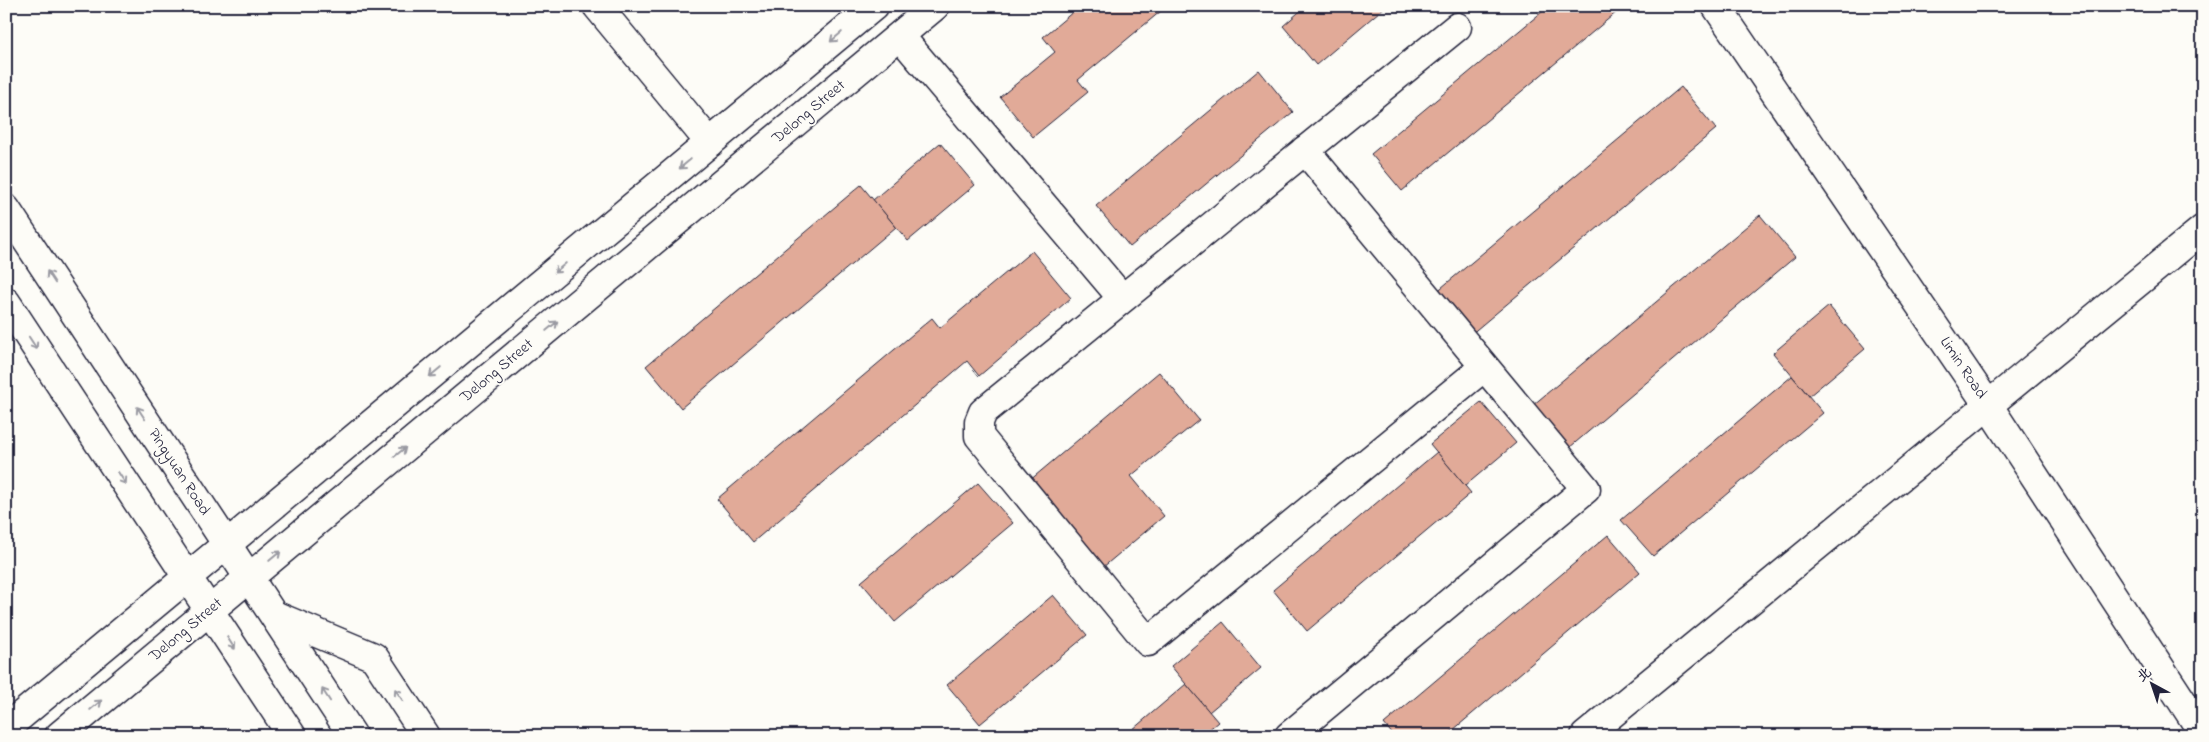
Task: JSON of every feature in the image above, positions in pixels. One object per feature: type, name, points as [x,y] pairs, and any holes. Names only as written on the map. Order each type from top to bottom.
[{"type":"main road","points":[[597,6],[710,143]]},
{"type":"main road","points":[[6,728],[874,6]]},
{"type":"main road","name":"Delong Street","points":[[59,736],[936,6]]},
{"type":"main road","name":"Limin Road","points":[[1716,6],[1988,405],[2203,733]]},
{"type":"main road","points":[[1457,27],[983,412],[979,422],[979,436],[1148,642],[1484,367]]},
{"type":"main road","points":[[900,36],[1122,298]]},
{"type":"main road","points":[[1289,736],[1586,489],[1305,150]]},
{"type":"main road","name":"Pingyuan Road","points":[[6,209],[352,736]]},
{"type":"main road","points":[[1585,736],[2203,229]]},
{"type":"main road","points":[[6,302],[292,736]]},
{"type":"main road","points":[[274,615],[374,657],[426,736]]},
{"type":"building","points":[[1080,6],[1167,6],[1078,80],[1088,92],[1033,137],[1000,97],[1055,52],[1043,37]]},
{"type":"building","points":[[1306,6],[1386,6],[1316,65],[1283,26]]},
{"type":"building","points":[[1549,6],[1624,6],[1402,191],[1371,154]]},
{"type":"building","points":[[1259,70],[1293,112],[1130,247],[1096,206]]},
{"type":"building","points":[[1681,87],[1716,129],[1470,335],[1435,293]]},
{"type":"building","points":[[940,143],[975,185],[908,241],[873,200]]},
{"type":"building","points":[[861,185],[896,227],[681,408],[646,366]]},
{"type":"building","points":[[1760,215],[1795,257],[1569,448],[1533,405]]},
{"type":"building","points":[[1032,251],[1071,298],[979,376],[967,361],[753,542],[717,499],[932,318],[940,328]]},
{"type":"building","points":[[1829,306],[1865,349],[1809,396],[1773,353]]},
{"type":"building","points":[[1159,372],[1199,420],[1131,476],[1164,516],[1102,568],[1029,481]]},
{"type":"building","points":[[1792,376],[1823,413],[1653,556],[1621,520]]},
{"type":"building","points":[[1481,402],[1516,443],[1465,486],[1430,444]]},
{"type":"building","points":[[1437,452],[1471,493],[1307,631],[1273,590]]},
{"type":"building","points":[[978,483],[1013,523],[895,622],[861,582]]},
{"type":"building","points":[[1608,535],[1640,572],[1446,736],[1394,736],[1384,724]]},
{"type":"building","points":[[1053,595],[1087,635],[980,724],[947,685]]},
{"type":"building","points":[[1223,622],[1261,668],[1209,712],[1171,666]]},
{"type":"building","points":[[1186,684],[1218,722],[1201,736],[1125,736]]}]
